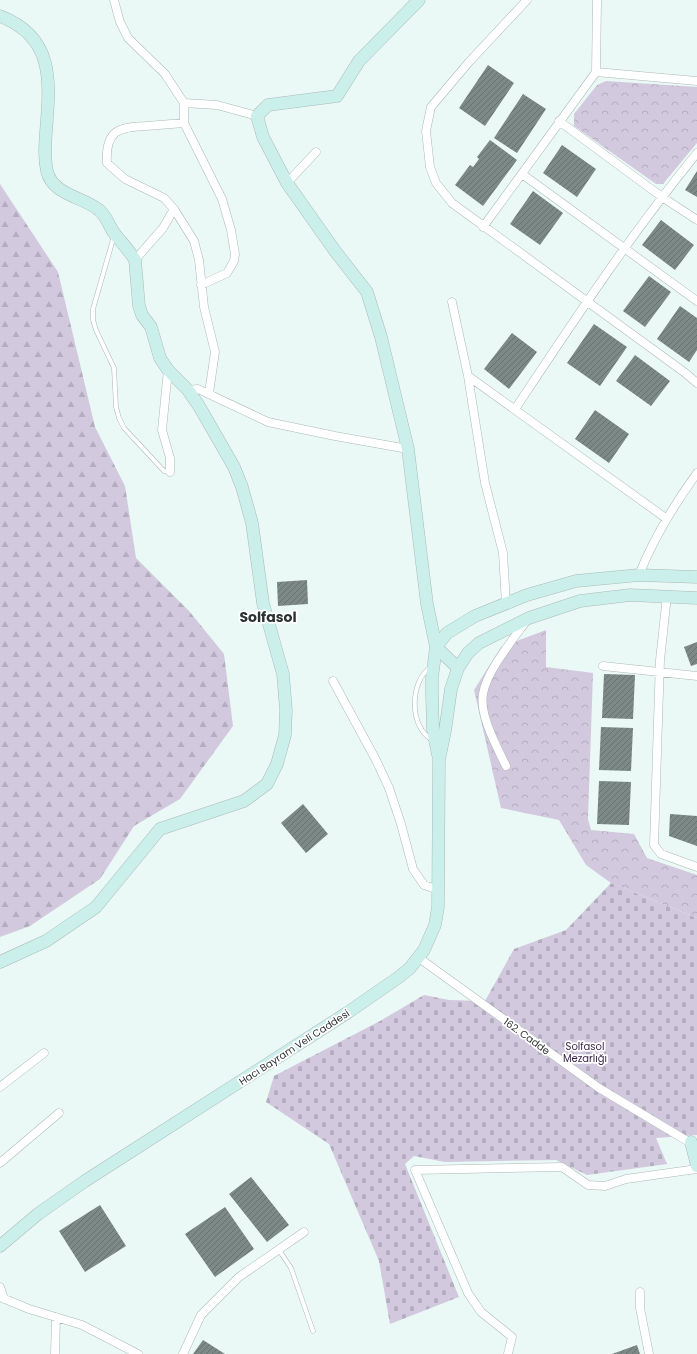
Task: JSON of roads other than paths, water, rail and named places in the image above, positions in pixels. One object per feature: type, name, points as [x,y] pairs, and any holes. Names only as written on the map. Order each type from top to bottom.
[{"type":"street","points":[[114,0],[120,22],[128,38],[165,74],[184,103],[184,123],[222,199],[231,230],[235,254],[234,261],[227,273],[201,285]]},
{"type":"street","points":[[257,116],[268,105],[337,96],[358,61],[419,0]]},
{"type":"street","points":[[527,0],[469,62],[431,107],[426,131],[430,167],[436,182],[452,203],[483,227],[588,300],[697,383]]},
{"type":"street","points":[[483,227],[596,72],[597,0]]},
{"type":"street","points":[[0,16],[11,20],[27,30],[38,44],[46,66],[49,97],[45,158],[47,173],[57,188],[100,210],[115,233],[124,242],[135,260],[139,306],[142,315],[151,327],[160,358],[168,370],[188,390],[234,467],[252,523],[263,603],[282,674],[286,710],[285,735],[277,764],[267,784],[244,801],[160,828],[96,907],[46,941],[0,962]]},
{"type":"street","points":[[596,72],[697,80]]},
{"type":"street","points":[[184,103],[217,105],[257,116]]},
{"type":"street","points":[[257,116],[263,137],[287,183],[335,251],[367,292],[381,337],[408,449],[427,604],[436,647],[433,666],[432,695],[435,741],[439,760]]},
{"type":"street","points":[[559,121],[662,197],[697,220]]},
{"type":"street","points":[[184,123],[122,128],[110,138],[106,151],[107,163],[125,180],[164,198],[174,209],[194,242],[199,260],[204,306],[215,352],[209,393]]},
{"type":"street","points":[[287,183],[316,152]]},
{"type":"street","points":[[515,409],[588,300],[662,197],[697,154]]},
{"type":"street","points":[[522,174],[626,247],[697,300]]},
{"type":"street","points":[[135,260],[163,228],[174,209]]},
{"type":"street","points":[[452,302],[468,376],[485,483],[502,553],[506,604]]},
{"type":"street","points":[[168,370],[162,430],[170,458],[170,472]]},
{"type":"street","points":[[468,376],[667,519]]},
{"type":"street","points":[[188,390],[198,389],[209,393],[268,422],[408,449]]},
{"type":"street","points":[[639,575],[648,552],[667,519],[697,473]]},
{"type":"street","points":[[436,647],[447,633],[460,624],[528,595],[576,581],[639,575],[697,577]]},
{"type":"street","points":[[439,760],[445,731],[450,689],[458,668],[468,653],[479,643],[529,618],[580,601],[630,595],[697,598]]},
{"type":"street","points":[[667,596],[660,673],[654,845],[661,854],[697,868]]},
{"type":"street","points":[[506,766],[486,722],[483,694],[494,666],[529,618]]},
{"type":"street","points":[[436,647],[458,668]]},
{"type":"street","points":[[603,666],[697,676]]},
{"type":"street","points":[[333,681],[376,760],[389,788],[401,824],[413,869],[424,885],[439,890]]},
{"type":"street","name":"Hacı Bayram Veli Caddesi","points":[[0,1246],[38,1214],[74,1188],[347,1014],[399,977],[419,958],[430,939],[435,925],[439,890],[439,760]]},
{"type":"street","name":"162. Cadde","points":[[419,958],[599,1088],[694,1146]]},
{"type":"street","points":[[0,1087],[44,1053]]},
{"type":"street","points":[[0,1163],[59,1113]]},
{"type":"street","points":[[508,1354],[512,1338],[481,1312],[468,1293],[415,1170],[562,1167],[588,1185],[605,1186],[626,1179],[697,1167],[694,1146]]},
{"type":"street","points":[[183,1354],[201,1315],[239,1277],[304,1232]]},
{"type":"street","points":[[0,1287],[1,1298],[82,1325],[138,1354]]},
{"type":"street","points":[[640,1292],[640,1308],[649,1354]]},
{"type":"street","points":[[55,1354],[56,1317]]},
{"type":"lane","points":[[115,233],[93,309],[96,330],[114,368],[116,407],[124,428],[164,471],[170,472]]},
{"type":"lane","points":[[433,666],[418,681],[416,699],[417,718],[420,729],[424,735],[435,741]]},
{"type":"lane","points":[[279,1249],[291,1268],[313,1331]]},
{"type":"district","name":"Solfasol","points":[[268,617]]},
{"type":"park label","name":"Solfasol Mezarlığı","points":[[585,1052]]}]
